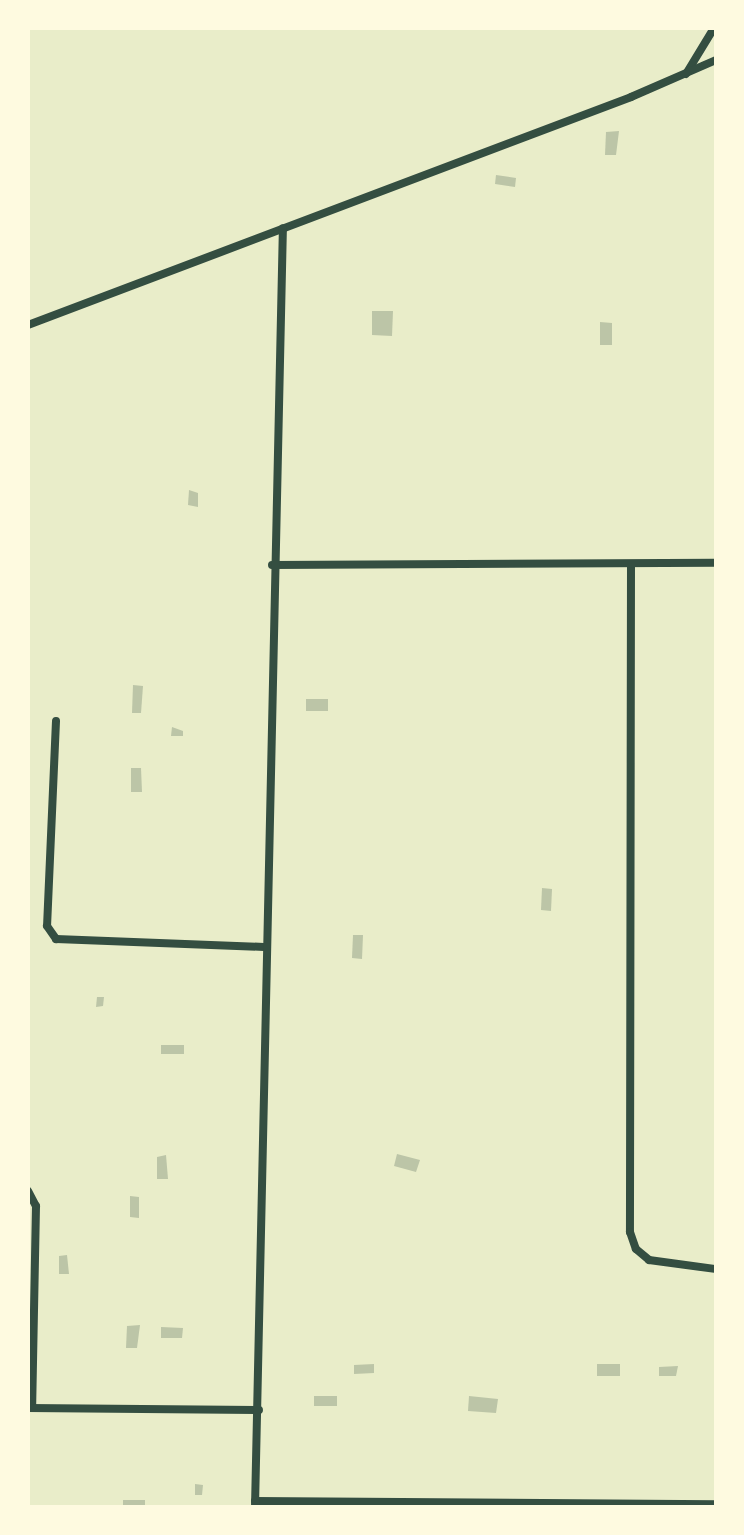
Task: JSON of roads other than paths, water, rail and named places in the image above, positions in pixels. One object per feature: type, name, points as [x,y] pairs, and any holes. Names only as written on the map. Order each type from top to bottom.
[{"type":"street","points":[[686,74],[714,28]]},
{"type":"street","points":[[28,325],[716,60]]},
{"type":"street","points":[[283,228],[272,565],[255,1504],[716,1504]]},
{"type":"street","points":[[272,565],[716,563]]},
{"type":"street","points":[[631,564],[630,1232],[636,1249],[649,1260],[716,1269]]},
{"type":"street","points":[[56,721],[47,926],[56,939],[264,947]]},
{"type":"street","points":[[28,1191],[36,1206],[30,1408],[259,1410]]}]
